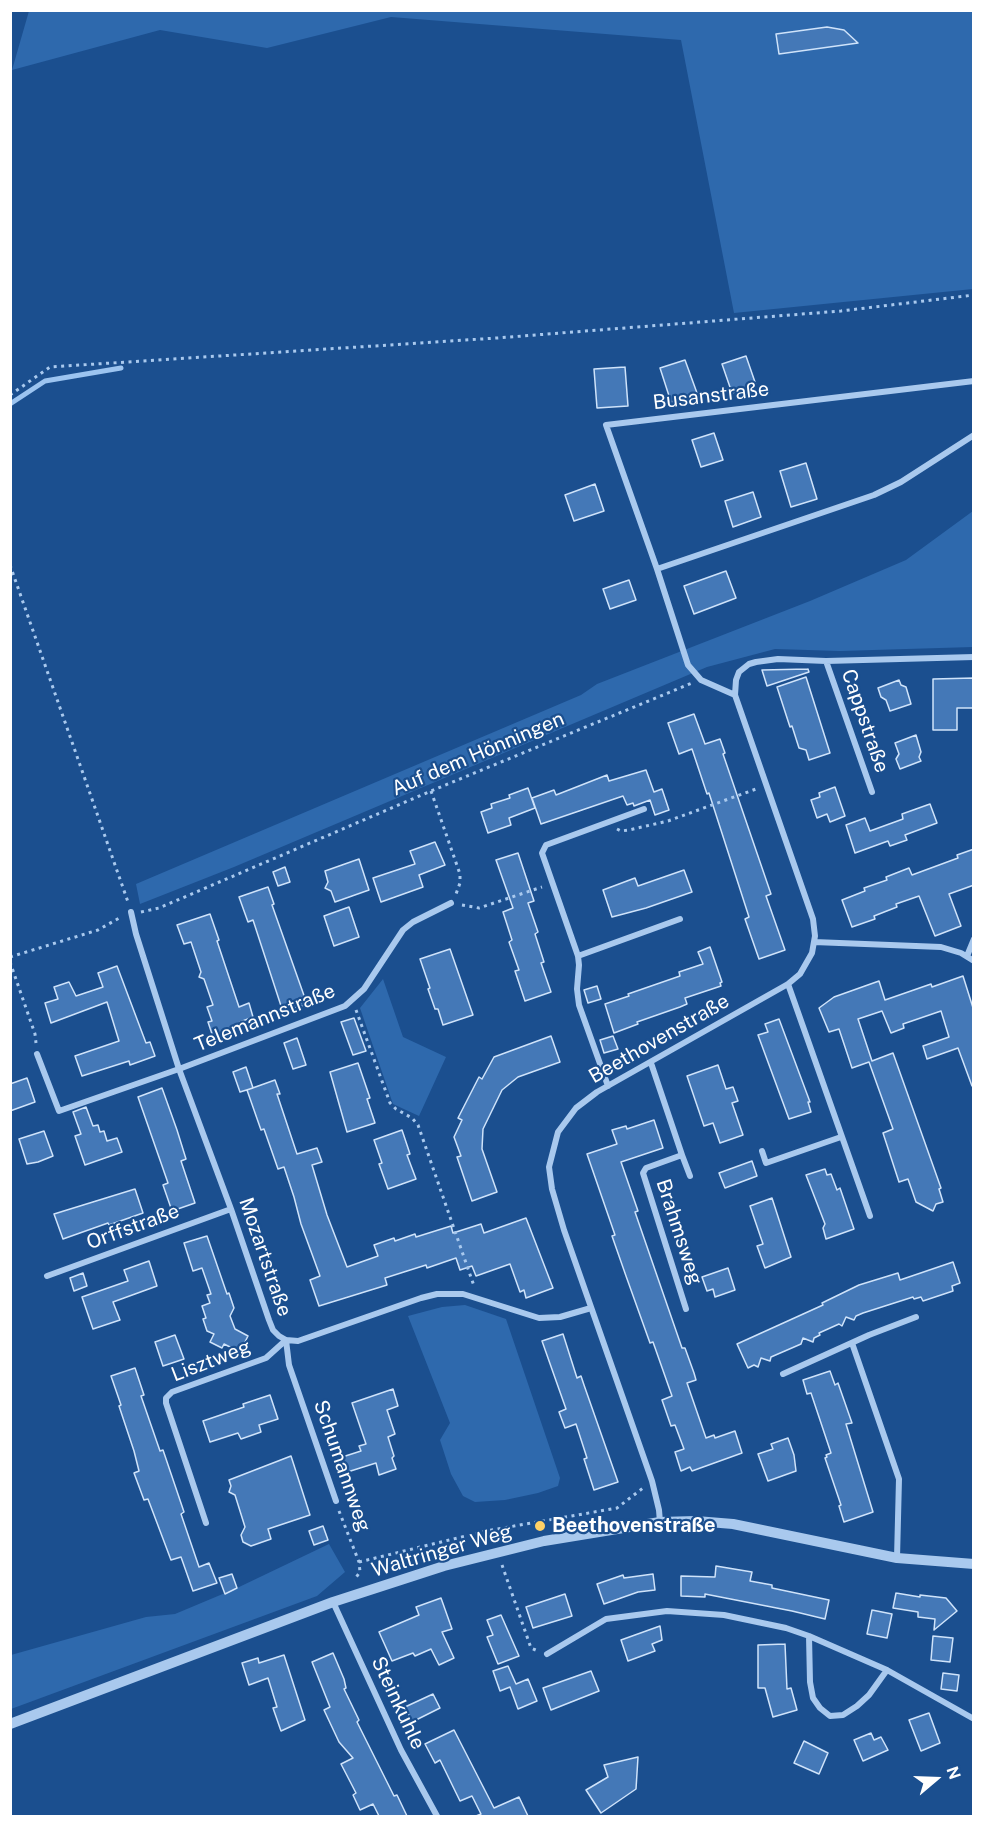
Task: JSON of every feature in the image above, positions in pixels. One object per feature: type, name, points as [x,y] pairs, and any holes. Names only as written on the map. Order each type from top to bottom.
[{"type":"street","name":"Busanstraße","points":[[701,680],[687,665],[657,569],[606,425],[974,381]]},
{"type":"street","points":[[657,569],[874,495],[901,482],[974,435]]},
{"type":"street","points":[[974,657],[826,661],[767,660],[749,664],[740,672],[736,680],[735,695],[813,919],[814,942],[941,947],[967,956],[974,961]]},
{"type":"street","name":"Cappstraße","points":[[826,661],[872,792]]},
{"type":"street","points":[[701,680],[735,695]]},
{"type":"street","points":[[608,1086],[579,1005],[578,956],[542,853],[546,845],[644,809]]},
{"type":"street","name":"Telemannstraße","points":[[37,1054],[59,1111],[180,1069],[338,1010],[364,989],[403,930],[413,922],[451,903]]},
{"type":"street","name":"Mozartstraße","points":[[131,912],[180,1069],[273,1330],[286,1340],[293,1342],[429,1295],[450,1293],[478,1298],[539,1318],[560,1317],[591,1308]]},
{"type":"street","points":[[578,956],[681,919]]},
{"type":"street","points":[[967,956],[974,939]]},
{"type":"street","name":"Beethovenstraße","points":[[660,1522],[660,1510],[651,1481],[556,1204],[549,1167],[553,1144],[563,1123],[576,1108],[608,1086],[788,984],[805,966],[812,953],[814,942]]},
{"type":"street","points":[[788,984],[870,1216]]},
{"type":"street","name":"Brahmsweg","points":[[651,1063],[690,1176]]},
{"type":"street","points":[[762,1151],[766,1162],[841,1137]]},
{"type":"street","name":"Brahmsweg","points":[[682,1155],[646,1168],[643,1173],[686,1309]]},
{"type":"street","name":"Orffstraße","points":[[47,1276],[231,1209]]},
{"type":"street","points":[[783,1374],[916,1317]]},
{"type":"street","name":"Schumannweg","points":[[286,1340],[289,1365],[336,1501]]},
{"type":"street","name":"Lisztweg","points":[[206,1523],[166,1398],[172,1392],[266,1358],[286,1340]]},
{"type":"street","points":[[852,1343],[899,1479],[897,1558]]},
{"type":"street","name":"Waltringer Weg","points":[[10,1724],[333,1602],[444,1566],[544,1541],[660,1522],[696,1521],[733,1524],[897,1558],[974,1564]]},
{"type":"street","name":"Steinkuhle","points":[[333,1602],[401,1750],[437,1816]]},
{"type":"street","points":[[547,1654],[606,1619],[667,1611],[724,1615],[786,1628],[809,1636],[887,1671],[974,1719]]},
{"type":"street","points":[[809,1636],[810,1682],[813,1698],[830,1716],[843,1715],[857,1706],[869,1695],[887,1671]]},
{"type":"path","points":[[10,395],[50,367],[521,336],[841,311],[974,295]]},
{"type":"path","points":[[10,565],[131,912]]},
{"type":"path","name":"Auf dem Hönningen","points":[[10,960],[98,930],[131,912],[159,908],[431,791],[701,680]]},
{"type":"path","points":[[609,822],[621,831],[657,824],[766,785]]},
{"type":"path","points":[[431,791],[460,874],[458,891],[451,903],[479,908],[552,884]]},
{"type":"path","points":[[10,960],[35,1034],[37,1054]]},
{"type":"path","points":[[353,1000],[390,1103],[418,1125],[478,1298]]},
{"type":"path","points":[[359,1562],[486,1531],[617,1508],[651,1481]]},
{"type":"path","name":"Schumannweg","points":[[336,1501],[359,1562],[360,1572],[346,1589],[346,1598]]},
{"type":"path","points":[[498,1552],[531,1648],[547,1654]]},
{"type":"shaded area","points":[[29,11],[973,11],[973,289],[734,313],[681,40],[391,17],[267,48],[160,30],[12,70]]},
{"type":"shaded area","points":[[973,511],[973,647],[840,651],[775,649],[707,667],[234,867],[140,904],[136,884],[581,695],[597,684],[810,601],[906,560]]},
{"type":"shaded area","points":[[383,979],[403,1037],[446,1057],[419,1116],[393,1104],[360,1008]]},
{"type":"shaded area","points":[[465,1305],[506,1319],[560,1478],[558,1486],[505,1500],[475,1502],[463,1496],[451,1474],[440,1440],[450,1423],[408,1316],[442,1307]]},
{"type":"shaded area","points":[[329,1544],[345,1572],[317,1596],[11,1709],[11,1655],[146,1617],[175,1614],[237,1588]]},
{"type":"building","points":[[827,27],[844,30],[858,43],[779,54],[776,34]]},
{"type":"building","points":[[746,356],[756,385],[732,393],[722,364]]},
{"type":"building","points":[[685,360],[697,393],[671,402],[660,368]]},
{"type":"building","points":[[625,367],[628,406],[597,408],[594,369]]},
{"type":"building","points":[[714,433],[723,460],[701,467],[692,440]]},
{"type":"building","points":[[806,463],[817,499],[791,507],[780,471]]},
{"type":"building","points":[[595,484],[604,511],[574,521],[565,495]]},
{"type":"building","points":[[753,492],[761,517],[733,527],[725,501]]},
{"type":"building","points":[[726,571],[736,598],[694,614],[684,586]]},
{"type":"building","points":[[629,580],[636,600],[610,609],[603,589]]},
{"type":"building","points":[[808,669],[809,672],[767,686],[762,670]]},
{"type":"building","points":[[806,677],[830,753],[809,760],[806,750],[799,748],[777,687]]},
{"type":"building","points":[[974,678],[974,708],[957,708],[957,730],[933,730],[933,679]]},
{"type":"building","points":[[899,680],[901,685],[906,687],[911,704],[890,711],[878,688]]},
{"type":"building","points":[[694,714],[705,744],[720,739],[725,753],[723,754],[771,894],[766,896],[785,950],[759,959],[745,919],[749,917],[709,793],[707,794],[692,749],[679,754],[668,723]]},
{"type":"building","points":[[916,735],[921,761],[900,769],[896,759],[899,754],[895,743]]},
{"type":"building","points":[[646,770],[654,792],[662,789],[669,810],[655,815],[650,800],[634,806],[633,803],[627,805],[623,796],[541,824],[532,798],[554,790],[556,795],[607,775],[609,781]]},
{"type":"building","points":[[835,787],[845,816],[830,822],[827,814],[817,818],[811,800],[820,797],[819,793]]},
{"type":"building","points":[[528,788],[535,808],[509,818],[511,825],[488,833],[481,812],[492,808],[491,804],[510,798],[509,795]]},
{"type":"building","points":[[930,804],[937,823],[905,835],[907,840],[890,846],[888,841],[855,853],[846,825],[865,818],[870,831],[903,819],[902,814]]},
{"type":"building","points":[[435,842],[445,865],[419,875],[423,887],[381,902],[373,878],[415,864],[410,851]]},
{"type":"building","points":[[974,849],[974,885],[949,894],[961,926],[935,936],[919,896],[896,904],[897,907],[874,916],[875,919],[852,927],[842,900],[909,868],[912,875],[958,858],[957,855]]},
{"type":"building","points":[[518,853],[534,901],[528,903],[538,932],[535,934],[544,962],[541,963],[551,992],[525,1001],[515,971],[519,970],[509,942],[512,940],[503,912],[513,908],[496,860]]},
{"type":"building","points":[[359,859],[369,890],[335,902],[331,891],[325,888],[328,882],[325,871]]},
{"type":"building","points":[[285,867],[290,882],[278,886],[273,872]]},
{"type":"building","points":[[684,870],[692,892],[612,917],[603,890],[635,878],[638,886]]},
{"type":"building","points":[[268,887],[274,904],[272,905],[307,1004],[283,1012],[253,920],[248,922],[239,897]]},
{"type":"building","points":[[349,907],[359,937],[334,946],[324,916]]},
{"type":"building","points":[[210,914],[239,1007],[249,1003],[253,1017],[240,1022],[241,1027],[213,1037],[208,1022],[212,1021],[207,1007],[213,1005],[204,979],[199,977],[201,972],[191,942],[184,944],[177,925]]},
{"type":"building","points":[[710,947],[722,982],[721,986],[685,998],[687,1004],[614,1033],[605,1004],[680,976],[679,972],[703,964],[698,952]]},
{"type":"building","points":[[450,949],[473,1015],[443,1025],[428,989],[430,988],[420,959]]},
{"type":"building","points":[[117,966],[146,1043],[150,1042],[155,1056],[130,1065],[129,1061],[82,1076],[75,1056],[119,1041],[107,1002],[51,1023],[45,1003],[58,999],[54,987],[69,982],[76,996],[103,987],[98,973]]},
{"type":"building","points":[[963,976],[974,1011],[974,1086],[972,1086],[958,1048],[927,1059],[923,1046],[949,1037],[941,1011],[903,1024],[904,1028],[891,1033],[882,1011],[858,1019],[872,1061],[893,1053],[941,1188],[939,1189],[943,1202],[936,1204],[933,1211],[916,1202],[908,1179],[899,1182],[883,1133],[893,1129],[869,1062],[852,1068],[839,1029],[829,1032],[819,1008],[834,997],[879,981],[885,1000]]},
{"type":"building","points":[[597,986],[601,999],[588,1003],[584,990]]},
{"type":"building","points":[[354,1018],[366,1051],[353,1055],[341,1022]]},
{"type":"building","points":[[779,1019],[810,1102],[808,1102],[811,1112],[789,1119],[758,1035],[768,1032],[765,1024]]},
{"type":"building","points":[[551,1036],[560,1062],[518,1077],[502,1090],[483,1129],[482,1149],[497,1192],[472,1201],[457,1157],[461,1156],[454,1137],[462,1120],[458,1118],[479,1077],[482,1079],[494,1057]]},
{"type":"building","points":[[613,1036],[618,1049],[604,1053],[600,1040]]},
{"type":"building","points":[[297,1038],[306,1065],[293,1069],[284,1043]]},
{"type":"building","points":[[358,1063],[370,1098],[367,1099],[375,1123],[347,1132],[330,1072]]},
{"type":"building","points":[[718,1065],[726,1089],[733,1087],[738,1101],[732,1103],[743,1135],[720,1143],[713,1123],[704,1126],[687,1076]]},
{"type":"building","points":[[246,1067],[253,1088],[240,1092],[233,1072]]},
{"type":"building","points":[[27,1078],[35,1102],[10,1111],[10,1084]]},
{"type":"building","points":[[275,1080],[280,1094],[277,1094],[297,1154],[317,1148],[322,1162],[312,1165],[327,1215],[347,1267],[378,1256],[374,1245],[394,1238],[395,1241],[415,1234],[416,1237],[451,1226],[453,1233],[481,1224],[484,1233],[526,1218],[553,1288],[526,1298],[524,1290],[520,1292],[510,1264],[476,1276],[472,1266],[460,1270],[456,1258],[385,1278],[387,1285],[319,1306],[310,1280],[320,1276],[284,1167],[278,1169],[247,1090]]},
{"type":"building","points":[[162,1088],[186,1159],[181,1161],[195,1203],[172,1211],[163,1185],[168,1183],[138,1097]]},
{"type":"building","points":[[86,1107],[93,1126],[98,1125],[100,1132],[104,1131],[107,1141],[117,1138],[122,1152],[85,1165],[75,1136],[81,1134],[73,1112]]},
{"type":"building","points":[[654,1120],[663,1148],[621,1162],[638,1211],[635,1212],[682,1348],[685,1348],[694,1373],[696,1380],[687,1383],[706,1438],[714,1435],[715,1438],[735,1431],[742,1453],[692,1471],[690,1467],[681,1471],[675,1452],[684,1449],[675,1425],[671,1426],[662,1400],[672,1396],[626,1276],[612,1236],[615,1235],[587,1154],[617,1144],[612,1130],[626,1126],[627,1129]]},
{"type":"building","points":[[402,1130],[410,1154],[407,1155],[416,1179],[388,1189],[374,1140]]},
{"type":"building","points":[[44,1131],[53,1156],[27,1164],[19,1139]]},
{"type":"building","points":[[752,1161],[757,1176],[725,1188],[719,1173]]},
{"type":"building","points":[[825,1169],[827,1175],[831,1174],[837,1190],[840,1188],[854,1229],[826,1239],[823,1228],[825,1224],[806,1175]]},
{"type":"building","points":[[135,1189],[143,1213],[63,1239],[54,1214]]},
{"type":"building","points":[[772,1198],[791,1257],[765,1268],[757,1246],[763,1244],[750,1206]]},
{"type":"building","points":[[207,1236],[234,1308],[230,1316],[235,1329],[248,1336],[240,1352],[224,1344],[222,1348],[210,1342],[214,1334],[207,1331],[203,1319],[206,1318],[202,1306],[210,1303],[207,1295],[211,1294],[202,1268],[193,1271],[184,1243]]},
{"type":"building","points":[[149,1261],[157,1286],[113,1302],[120,1320],[93,1329],[82,1297],[128,1281],[124,1270]]},
{"type":"building","points":[[953,1262],[960,1283],[952,1286],[953,1291],[923,1301],[921,1297],[914,1299],[913,1297],[863,1313],[856,1316],[854,1320],[846,1317],[842,1326],[839,1324],[819,1333],[820,1335],[814,1338],[813,1342],[803,1338],[801,1344],[771,1357],[770,1361],[761,1358],[758,1367],[754,1365],[748,1368],[737,1344],[823,1305],[822,1303],[859,1285],[898,1273],[900,1280]]},
{"type":"building","points":[[728,1268],[735,1290],[715,1297],[713,1289],[707,1291],[702,1277]]},
{"type":"building","points":[[83,1273],[87,1286],[74,1291],[70,1278]]},
{"type":"building","points":[[563,1334],[577,1378],[581,1376],[618,1482],[594,1490],[576,1424],[565,1428],[559,1412],[566,1409],[542,1341]]},
{"type":"building","points":[[175,1335],[184,1359],[163,1366],[155,1342]]},
{"type":"building","points":[[135,1368],[144,1395],[141,1396],[160,1451],[163,1450],[184,1512],[181,1514],[199,1567],[209,1563],[217,1583],[193,1591],[181,1557],[171,1560],[148,1499],[144,1500],[134,1473],[139,1471],[111,1376]]},
{"type":"building","points":[[830,1371],[835,1385],[838,1383],[852,1423],[846,1424],[873,1512],[844,1522],[839,1506],[841,1505],[825,1458],[831,1453],[811,1393],[807,1394],[803,1380]]},
{"type":"building","points":[[393,1389],[398,1406],[387,1410],[395,1434],[388,1437],[396,1469],[379,1475],[376,1463],[341,1474],[336,1459],[361,1451],[359,1446],[366,1444],[352,1403]]},
{"type":"building","points":[[270,1395],[278,1419],[259,1425],[261,1432],[241,1439],[238,1433],[210,1442],[203,1421]]},
{"type":"building","points":[[788,1438],[794,1455],[796,1471],[768,1481],[758,1454],[773,1449],[771,1444]]},
{"type":"building","points":[[291,1456],[310,1515],[268,1529],[271,1539],[251,1546],[243,1542],[241,1535],[245,1527],[235,1495],[229,1492],[231,1486],[229,1480]]},
{"type":"building","points":[[323,1526],[328,1540],[314,1545],[309,1531]]},
{"type":"building","points":[[716,1566],[752,1572],[750,1581],[772,1585],[772,1588],[829,1600],[825,1619],[705,1594],[705,1597],[681,1596],[681,1576],[715,1577]]},
{"type":"building","points":[[232,1574],[237,1588],[225,1594],[219,1578]]},
{"type":"building","points":[[653,1574],[655,1590],[638,1592],[604,1604],[597,1584],[623,1575],[624,1578]]},
{"type":"building","points":[[896,1593],[946,1598],[957,1611],[934,1630],[935,1619],[918,1617],[918,1612],[893,1608]]},
{"type":"building","points":[[565,1594],[572,1616],[533,1628],[526,1607]]},
{"type":"building","points":[[441,1598],[452,1629],[442,1632],[454,1658],[439,1665],[431,1649],[415,1656],[413,1653],[392,1661],[379,1632],[419,1615],[416,1607]]},
{"type":"building","points":[[872,1610],[892,1614],[887,1638],[867,1634]]},
{"type":"building","points":[[501,1615],[519,1656],[498,1664],[487,1637],[493,1635],[487,1620]]},
{"type":"building","points":[[660,1626],[662,1640],[652,1644],[655,1651],[628,1661],[621,1640]]},
{"type":"building","points":[[933,1636],[953,1638],[950,1662],[931,1660]]},
{"type":"building","points":[[785,1644],[787,1689],[791,1688],[797,1710],[773,1717],[765,1688],[758,1688],[758,1645]]},
{"type":"building","points":[[333,1653],[344,1679],[346,1688],[344,1689],[359,1720],[357,1722],[394,1796],[397,1795],[407,1816],[379,1816],[373,1804],[360,1810],[353,1795],[356,1793],[341,1764],[353,1758],[339,1742],[324,1710],[330,1707],[312,1662]]},
{"type":"building","points":[[284,1655],[305,1720],[281,1731],[273,1708],[277,1707],[268,1678],[249,1685],[242,1663],[258,1658],[259,1663]]},
{"type":"building","points":[[508,1666],[516,1684],[528,1679],[537,1701],[518,1709],[510,1687],[500,1691],[493,1671]]},
{"type":"building","points":[[591,1671],[599,1691],[551,1710],[543,1688]]},
{"type":"building","points":[[943,1673],[959,1675],[957,1691],[941,1689]]},
{"type":"building","points":[[433,1694],[440,1708],[412,1722],[405,1707]]},
{"type":"building","points":[[929,1713],[940,1743],[921,1751],[909,1720]]},
{"type":"building","points":[[454,1730],[494,1808],[519,1797],[528,1816],[476,1816],[481,1814],[472,1796],[460,1801],[440,1760],[435,1763],[425,1744]]},
{"type":"building","points":[[871,1733],[874,1740],[881,1737],[888,1750],[863,1761],[854,1740]]},
{"type":"building","points":[[804,1741],[828,1753],[819,1774],[794,1763]]},
{"type":"building","points":[[638,1757],[636,1789],[601,1813],[586,1790],[608,1777],[604,1765]]},
{"type":"waterway","points":[[10,404],[45,381],[121,368]]},
{"type":"place","name":"Beethovenstraße","points":[[540,1526]]}]
